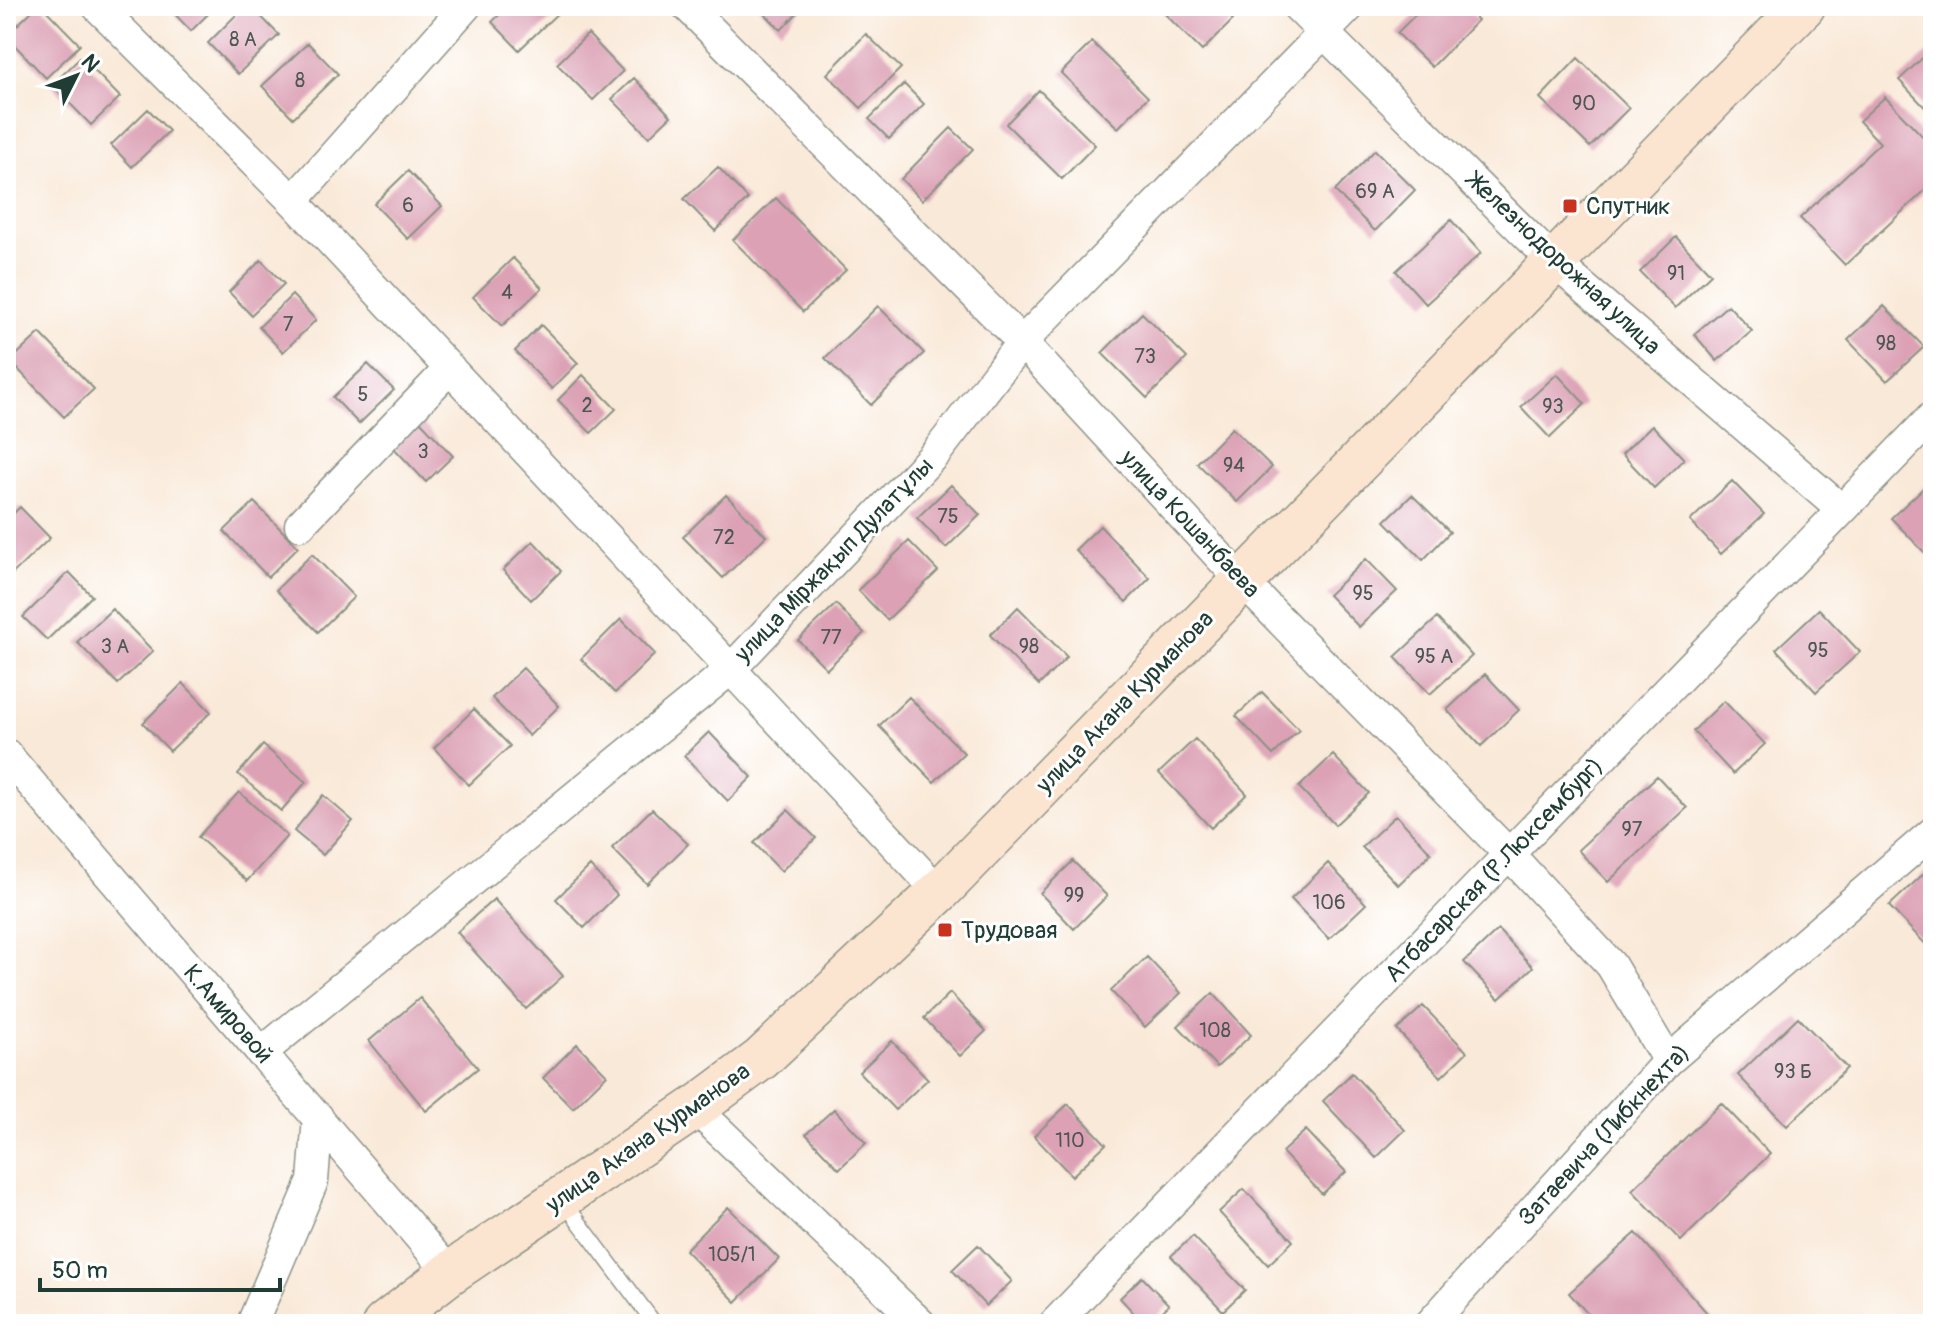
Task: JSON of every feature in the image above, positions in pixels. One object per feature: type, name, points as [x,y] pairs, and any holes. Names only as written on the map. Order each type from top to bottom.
[{"type":"main road","name":"улица Акана Курманова","points":[[384,1324],[450,1273],[695,1108],[761,1059],[939,892],[1804,6]]},
{"type":"street","points":[[97,6],[293,201],[939,892]]},
{"type":"street","points":[[293,201],[466,6]]},
{"type":"street","name":"улица Кошанбаева","points":[[687,6],[1022,342],[1242,581],[1509,854],[1611,965],[1668,1061]]},
{"type":"street","name":"Железнодорожная улица","points":[[1297,6],[1554,262],[1842,510]]},
{"type":"street","name":"улица Міржақып Дулатұлы","points":[[261,1053],[731,669],[936,453],[1022,342],[1350,6]]},
{"type":"street","points":[[300,525],[450,368]]},
{"type":"street","name":"Атбасарская (Р.Люксембург)","points":[[1054,1324],[1933,416]]},
{"type":"street","name":"К.Амировой","points":[[6,754],[450,1273]]},
{"type":"street","name":"Затаевича (Либкнехта)","points":[[1430,1324],[1668,1061],[1933,832]]},
{"type":"street","points":[[695,1108],[921,1324]]},
{"type":"street","points":[[252,1324],[313,1181],[318,1117]]},
{"type":"lane","points":[[562,1198],[655,1324]]},
{"type":"building","points":[[37,6],[42,6],[80,45],[46,78],[6,36]]},
{"type":"building","points":[[167,6],[216,6],[191,31]]},
{"type":"building","points":[[245,6],[251,6],[279,35],[238,74],[208,43]]},
{"type":"building","points":[[508,6],[563,8],[519,50],[492,22]]},
{"type":"building","points":[[757,6],[804,6],[781,30]]},
{"type":"building","points":[[1162,6],[1219,6],[1233,20],[1202,51],[1160,9]]},
{"type":"building","points":[[1424,6],[1464,6],[1478,20],[1432,67],[1397,33]]},
{"type":"building","points":[[588,34],[623,71],[593,100],[557,64]]},
{"type":"building","points":[[866,34],[901,68],[861,108],[827,74]]},
{"type":"building","points":[[1092,42],[1148,97],[1118,128],[1061,73]]},
{"type":"building","points":[[308,43],[338,74],[293,118],[262,86]]},
{"type":"building","points":[[1933,48],[1933,116],[1899,80]]},
{"type":"building","points":[[81,57],[120,97],[91,125],[52,85]]},
{"type":"building","points":[[1578,58],[1629,108],[1590,147],[1540,98]]},
{"type":"building","points":[[634,78],[671,116],[649,137],[612,99]]},
{"type":"building","points":[[904,84],[924,104],[889,139],[869,119]]},
{"type":"building","points":[[1039,90],[1095,145],[1062,179],[1006,124]]},
{"type":"building","points":[[1885,97],[1928,142],[1933,138],[1933,183],[1845,265],[1800,218],[1880,143],[1859,121]]},
{"type":"building","points":[[148,109],[169,131],[132,167],[111,145]]},
{"type":"building","points":[[951,128],[973,149],[922,200],[901,179]]},
{"type":"building","points":[[1375,150],[1415,190],[1375,231],[1335,191]]},
{"type":"building","points":[[718,167],[748,199],[715,231],[684,199]]},
{"type":"building","points":[[408,171],[442,206],[408,239],[374,204]]},
{"type":"building","points":[[776,198],[846,270],[803,312],[733,240]]},
{"type":"building","points":[[1451,220],[1481,253],[1426,304],[1396,271]]},
{"type":"building","points":[[1676,237],[1711,274],[1675,308],[1640,272]]},
{"type":"building","points":[[513,258],[542,288],[502,326],[473,297]]},
{"type":"building","points":[[261,260],[284,284],[251,315],[229,292]]},
{"type":"building","points":[[292,295],[316,320],[283,352],[259,327]]},
{"type":"building","points":[[1728,305],[1752,331],[1717,361],[1694,334]]},
{"type":"building","points":[[878,306],[924,353],[871,405],[825,358]]},
{"type":"building","points":[[1884,306],[1924,347],[1887,381],[1848,340]]},
{"type":"building","points":[[1142,313],[1187,358],[1147,398],[1102,353]]},
{"type":"building","points":[[541,325],[578,363],[552,389],[515,351]]},
{"type":"building","points":[[40,333],[94,389],[64,417],[10,361]]},
{"type":"building","points":[[368,364],[394,390],[359,424],[333,397]]},
{"type":"building","points":[[1557,374],[1585,404],[1550,438],[1521,407]]},
{"type":"building","points":[[583,375],[616,409],[591,433],[558,400]]},
{"type":"building","points":[[419,420],[453,456],[426,482],[392,446]]},
{"type":"building","points":[[1652,425],[1684,459],[1654,488],[1622,454]]},
{"type":"building","points":[[1232,428],[1272,467],[1237,502],[1197,463]]},
{"type":"building","points":[[1933,479],[1933,548],[1926,554],[1891,518]]},
{"type":"building","points":[[1732,481],[1764,514],[1721,554],[1690,521]]},
{"type":"building","points":[[951,485],[980,515],[946,548],[917,518]]},
{"type":"building","points":[[726,495],[766,536],[723,578],[683,537]]},
{"type":"building","points":[[1412,495],[1450,532],[1423,560],[1385,521]]},
{"type":"building","points":[[254,502],[298,547],[268,577],[224,531]]},
{"type":"building","points":[[20,507],[50,538],[6,580],[6,521]]},
{"type":"building","points":[[1100,526],[1150,578],[1126,602],[1075,550]]},
{"type":"building","points":[[533,541],[561,571],[531,600],[503,570]]},
{"type":"building","points":[[909,541],[938,571],[887,620],[858,590]]},
{"type":"building","points":[[312,554],[354,597],[318,632],[276,590]]},
{"type":"building","points":[[1366,559],[1397,591],[1359,627],[1328,595]]},
{"type":"building","points":[[69,572],[92,596],[47,640],[23,617]]},
{"type":"building","points":[[836,604],[864,633],[827,669],[798,640]]},
{"type":"building","points":[[1018,607],[1067,657],[1039,685],[990,635]]},
{"type":"building","points":[[112,609],[153,651],[118,684],[77,642]]},
{"type":"building","points":[[1819,609],[1860,652],[1816,692],[1776,649]]},
{"type":"building","points":[[1437,618],[1472,656],[1430,694],[1395,657]]},
{"type":"building","points":[[621,619],[655,654],[615,693],[581,659]]},
{"type":"building","points":[[523,668],[559,706],[529,736],[492,698]]},
{"type":"building","points":[[1485,674],[1519,710],[1481,746],[1447,710]]},
{"type":"building","points":[[183,683],[211,712],[170,751],[143,723]]},
{"type":"building","points":[[1262,692],[1299,730],[1273,755],[1236,716]]},
{"type":"building","points":[[909,697],[964,753],[934,782],[879,726]]},
{"type":"building","points":[[1724,701],[1765,744],[1733,774],[1693,731]]},
{"type":"building","points":[[474,709],[510,746],[469,785],[434,748]]},
{"type":"building","points":[[709,732],[752,777],[728,801],[684,756]]},
{"type":"building","points":[[1195,739],[1247,794],[1211,828],[1159,773]]},
{"type":"building","points":[[263,745],[306,782],[281,811],[238,774]]},
{"type":"building","points":[[1333,755],[1369,793],[1335,825],[1299,787]]},
{"type":"building","points":[[1657,776],[1687,808],[1608,882],[1578,850]]},
{"type":"building","points":[[239,792],[287,836],[247,881],[198,837]]},
{"type":"building","points":[[323,795],[353,821],[323,855],[294,831]]},
{"type":"building","points":[[652,809],[688,844],[647,884],[612,848]]},
{"type":"building","points":[[788,810],[816,838],[781,871],[754,843]]},
{"type":"building","points":[[1396,815],[1431,853],[1398,885],[1362,847]]},
{"type":"building","points":[[1073,861],[1107,896],[1074,929],[1040,893]]},
{"type":"building","points":[[1328,863],[1366,904],[1329,939],[1291,899]]},
{"type":"building","points":[[1933,865],[1933,952],[1889,906]]},
{"type":"building","points":[[590,866],[617,895],[584,928],[556,899]]},
{"type":"building","points":[[494,899],[563,976],[526,1009],[457,932]]},
{"type":"building","points":[[1498,930],[1533,967],[1499,999],[1464,962]]},
{"type":"building","points":[[1147,957],[1181,993],[1145,1027],[1111,991]]},
{"type":"building","points":[[950,993],[986,1031],[960,1056],[924,1018]]},
{"type":"building","points":[[1213,993],[1251,1035],[1217,1067],[1178,1026]]},
{"type":"building","points":[[420,998],[478,1068],[426,1111],[369,1041]]},
{"type":"building","points":[[1423,1006],[1467,1052],[1441,1077],[1397,1030]]},
{"type":"building","points":[[1798,1017],[1847,1068],[1787,1126],[1738,1075]]},
{"type":"building","points":[[892,1041],[928,1079],[895,1110],[859,1072]]},
{"type":"building","points":[[577,1044],[607,1075],[573,1108],[543,1078]]},
{"type":"building","points":[[1352,1073],[1405,1130],[1376,1158],[1323,1101]]},
{"type":"building","points":[[1721,1103],[1770,1154],[1681,1241],[1632,1190]]},
{"type":"building","points":[[1068,1104],[1106,1144],[1072,1176],[1034,1136]]},
{"type":"building","points":[[834,1109],[866,1143],[839,1169],[806,1134]]},
{"type":"building","points":[[1306,1130],[1346,1172],[1322,1194],[1282,1152]]},
{"type":"building","points":[[1244,1189],[1293,1241],[1268,1265],[1219,1212]]},
{"type":"building","points":[[728,1207],[779,1259],[736,1302],[685,1250]]},
{"type":"building","points":[[1636,1233],[1717,1324],[1597,1324],[1569,1293]]},
{"type":"building","points":[[1193,1236],[1245,1290],[1223,1311],[1171,1256]]},
{"type":"building","points":[[978,1245],[1012,1281],[986,1306],[952,1270]]},
{"type":"building","points":[[1142,1277],[1169,1305],[1149,1324],[1144,1324],[1120,1298]]},
{"type":"place","name":"Спутник","points":[[1570,206]]},
{"type":"place","name":"Трудовая","points":[[945,930]]}]
